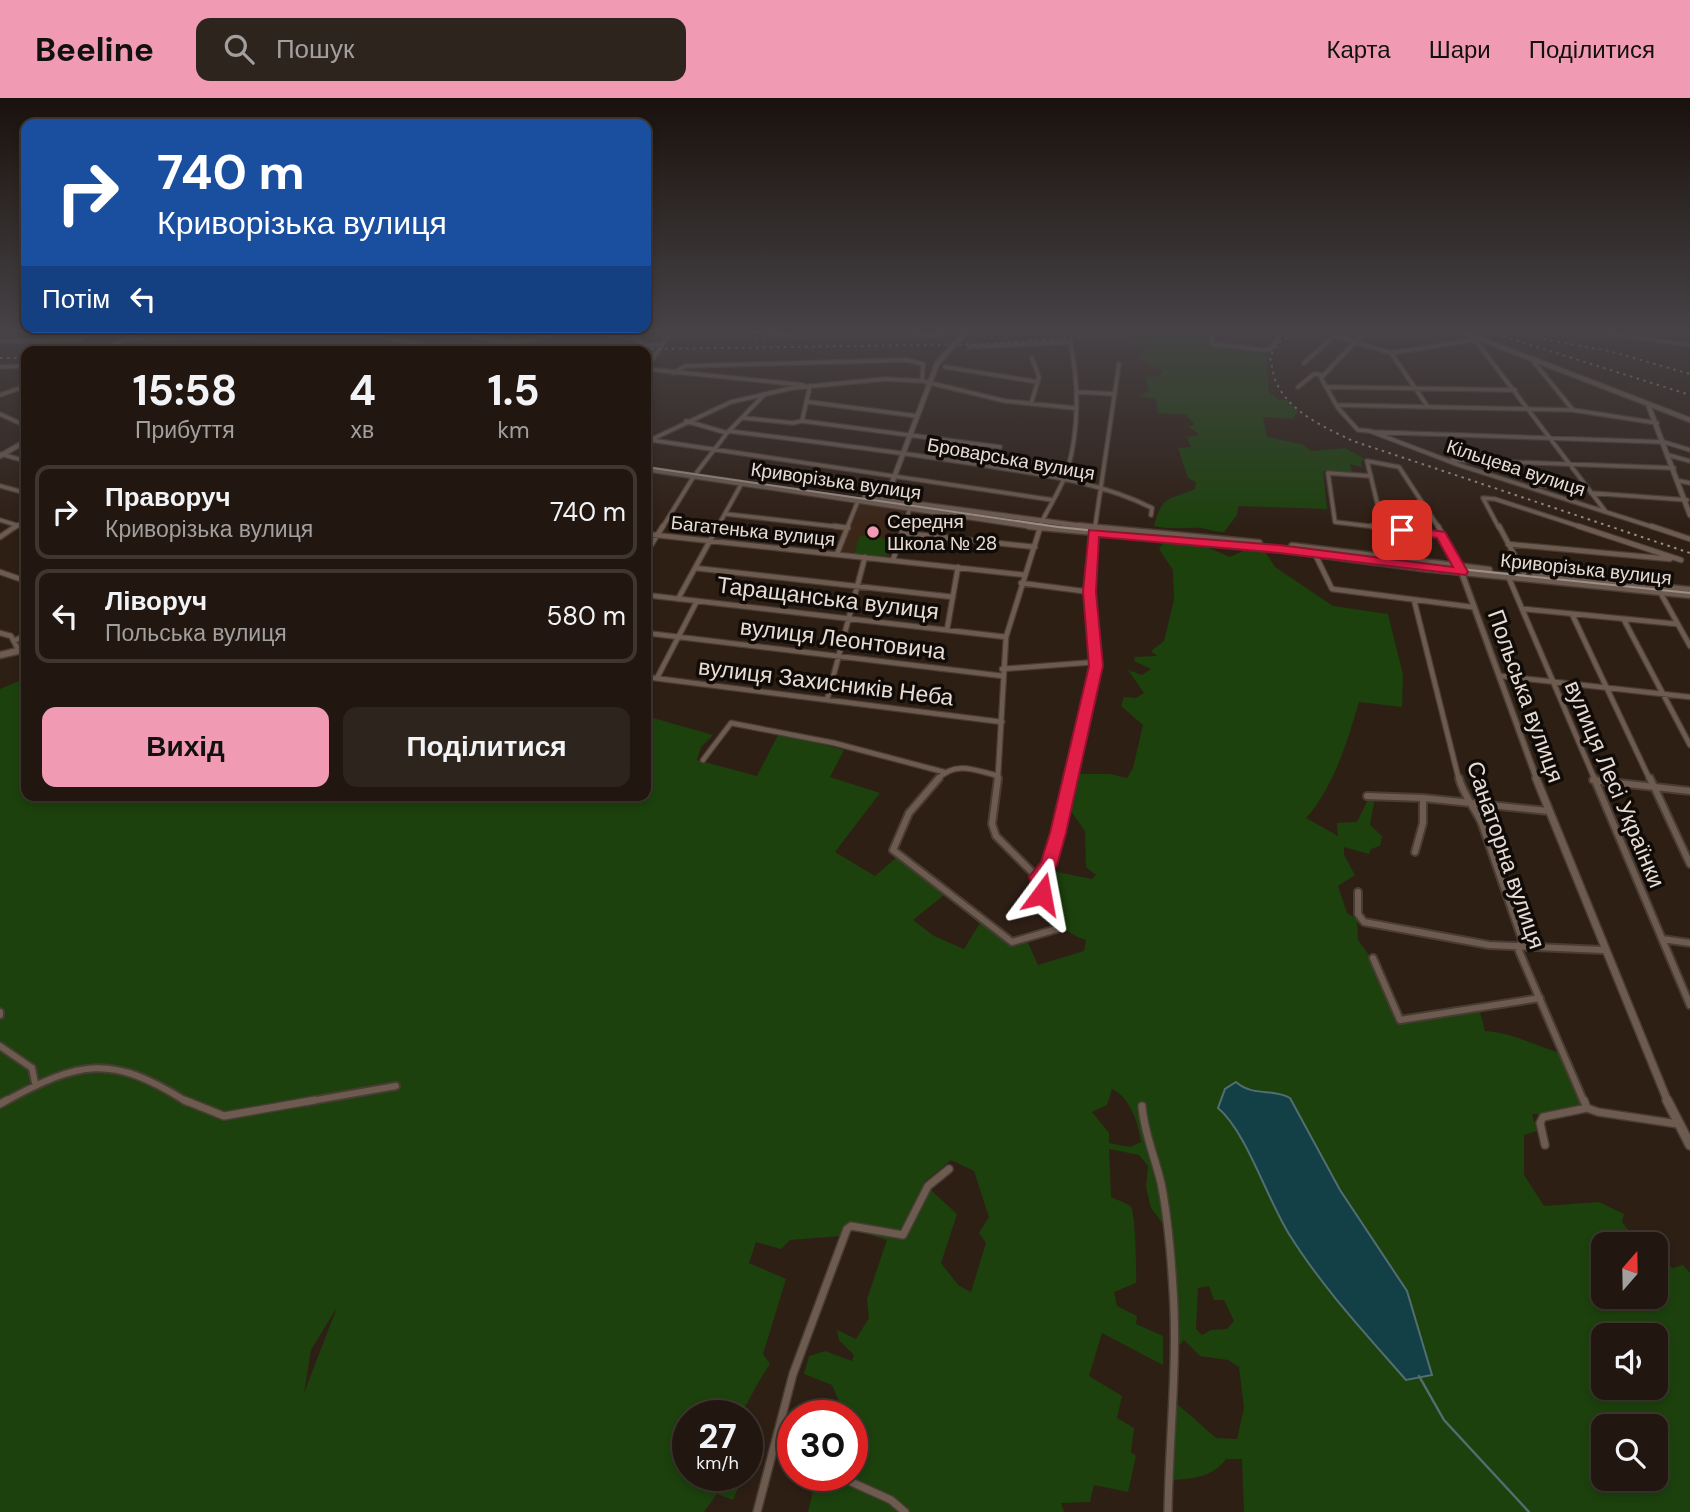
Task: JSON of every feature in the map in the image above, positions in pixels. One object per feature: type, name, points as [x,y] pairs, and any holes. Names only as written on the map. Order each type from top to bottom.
[{"type":"main road","points":[[885,502],[925,396]]},
{"type":"main road","name":"Криворізька вулиця","points":[[651,468],[1040,525]]},
{"type":"main road","name":"Криворізька вулиця","points":[[695,474],[910,508],[1040,525],[1294,546],[1508,576],[1690,595]]},
{"type":"main road","name":"Криворізька вулиця","points":[[1094,530],[1690,590]]},
{"type":"main road","points":[[0,655],[21,650]]},
{"type":"street","points":[[651,439],[685,421],[731,402],[759,396]]},
{"type":"street","points":[[651,545],[695,474],[728,432],[764,396]]},
{"type":"street","points":[[802,421],[809,396]]},
{"type":"street","points":[[984,396],[1005,401],[1074,408]]},
{"type":"street","points":[[1031,404],[1034,396]]},
{"type":"street","points":[[998,776],[963,767],[952,767],[944,772],[909,813],[893,850],[1012,942],[1058,929],[1037,877],[996,836],[992,824],[998,776],[1002,668],[1006,637],[1040,525],[1063,480],[1070,454],[1076,396]]},
{"type":"street","points":[[1037,877],[1048,865],[1058,833],[1096,662],[1090,592],[1094,530],[1115,396]]},
{"type":"street","name":"Кільцева вулиця","points":[[1332,396],[1358,430],[1370,431],[1449,461],[1690,539]]},
{"type":"street","points":[[1420,396],[1428,407]]},
{"type":"street","points":[[1519,396],[1606,512]]},
{"type":"street","points":[[1562,396],[1573,410]]},
{"type":"street","points":[[1621,396],[1690,420]]},
{"type":"street","points":[[809,401],[917,416]]},
{"type":"street","points":[[1337,405],[1573,410],[1657,423]]},
{"type":"street","points":[[1649,407],[1680,481],[1690,515]]},
{"type":"street","points":[[0,414],[21,424]]},
{"type":"street","points":[[744,418],[793,423],[802,421],[1000,447]]},
{"type":"street","name":"Броварська вулиця","points":[[685,421],[728,432],[1063,480],[1101,488],[1149,504],[1153,508],[1151,515]]},
{"type":"street","points":[[1379,434],[1551,436],[1664,442],[1690,450]]},
{"type":"street","points":[[651,441],[1053,500]]},
{"type":"street","points":[[1,455],[21,444]]},
{"type":"street","points":[[1,455],[21,460]]},
{"type":"street","points":[[1668,455],[1690,461]]},
{"type":"street","points":[[1383,527],[1371,476],[1366,467],[1367,461],[1396,465]]},
{"type":"street","points":[[1449,461],[1674,468]]},
{"type":"street","name":"Польська вулиця","points":[[1396,465],[1428,507],[1461,569],[1472,607],[1501,676],[1548,811],[1603,950],[1678,1124],[1690,1145]]},
{"type":"street","points":[[1371,476],[1328,473],[1335,522],[1441,535]]},
{"type":"street","points":[[1680,481],[1690,483]]},
{"type":"street","points":[[678,599],[742,483]]},
{"type":"street","points":[[1522,485],[1587,487]]},
{"type":"street","points":[[0,486],[21,492]]},
{"type":"street","points":[[1591,493],[1687,500]]},
{"type":"street","points":[[1524,573],[1483,498],[1489,497],[1689,563]]},
{"type":"street","points":[[837,554],[858,500]]},
{"type":"street","points":[[893,561],[910,508]]},
{"type":"street","points":[[726,514],[848,528]]},
{"type":"street","points":[[0,520],[21,527]]},
{"type":"street","points":[[0,537],[21,523]]},
{"type":"street","points":[[902,533],[1035,547]]},
{"type":"street","name":"Багатенька вулиця","points":[[651,534],[1025,575]]},
{"type":"street","points":[[1508,544],[1681,560]]},
{"type":"street","points":[[1315,554],[1332,589],[1472,607]]},
{"type":"street","points":[[827,700],[865,557]]},
{"type":"street","points":[[695,568],[953,597]]},
{"type":"street","points":[[947,630],[958,568]]},
{"type":"street","points":[[0,572],[21,579]]},
{"type":"street","name":"вулиця Лесі Українки","points":[[1508,576],[1690,1005]]},
{"type":"street","points":[[1021,583],[1090,592]]},
{"type":"street","points":[[1660,592],[1690,646]]},
{"type":"street","name":"Таращанська вулиця","points":[[651,596],[1006,637]]},
{"type":"street","name":"Санаторна вулиця","points":[[1414,600],[1462,791],[1482,824],[1523,942],[1518,946],[1587,1108]]},
{"type":"street","points":[[657,678],[698,601]]},
{"type":"street","points":[[1523,609],[1677,624]]},
{"type":"street","points":[[1572,614],[1690,864]]},
{"type":"street","points":[[1624,620],[1690,745]]},
{"type":"street","points":[[0,633],[11,636],[21,648]]},
{"type":"street","name":"вулиця Леонтовича","points":[[651,634],[1003,676]]},
{"type":"street","points":[[14,641],[21,638]]},
{"type":"street","points":[[1002,668],[1096,662]]},
{"type":"street","points":[[1501,676],[1690,697]]},
{"type":"street","name":"вулиця Захисників Неба","points":[[651,677],[1002,722]]},
{"type":"street","points":[[703,760],[731,723],[834,743],[944,772]]},
{"type":"street","points":[[1593,780],[1690,792]]},
{"type":"street","points":[[1367,796],[1423,798],[1548,811]]},
{"type":"street","points":[[1415,852],[1423,823],[1423,798]]},
{"type":"street","points":[[1358,892],[1358,914],[1364,922],[1468,942],[1603,950]]},
{"type":"street","points":[[1662,939],[1690,943]]},
{"type":"street","points":[[1373,958],[1400,1020],[1540,998]]},
{"type":"street","points":[[0,1046],[32,1068],[36,1083]]},
{"type":"street","points":[[0,1104],[36,1083],[72,1069],[103,1066],[162,1086],[195,1107],[224,1116],[396,1086]]},
{"type":"street","points":[[1142,1106],[1144,1129],[1160,1183],[1173,1289],[1175,1373],[1169,1424],[1168,1512]]},
{"type":"street","points":[[1545,1145],[1540,1124],[1543,1117],[1587,1108],[1598,1112],[1690,1125]]},
{"type":"street","points":[[757,1512],[793,1374],[847,1229],[851,1226],[894,1236],[903,1235],[926,1188],[949,1169]]},
{"type":"street","points":[[868,1490],[891,1500],[905,1512]]},
{"type":"shaded area","name":"Середня Школа № 28","points":[[860,503],[905,510],[889,559],[839,554]]},
{"type":"green space","points":[[1274,396],[1279,400],[1287,400],[1298,411],[1293,419],[1263,417],[1267,437],[1301,444],[1312,451],[1345,448],[1365,459],[1361,461],[1362,467],[1350,464],[1352,472],[1323,471],[1327,509],[1238,506],[1237,515],[1224,532],[1154,526],[1160,509],[1168,500],[1195,489],[1196,482],[1188,478],[1178,448],[1191,447],[1187,437],[1200,435],[1189,427],[1195,424],[1186,415],[1158,413],[1156,399],[1140,397]]},
{"type":"green space","points":[[860,535],[892,540],[886,557],[854,554]]},
{"type":"green space","points":[[1164,542],[1204,546],[1230,557],[1249,548],[1264,550],[1275,567],[1333,606],[1388,614],[1403,675],[1402,707],[1359,702],[1332,778],[1306,818],[1338,836],[1337,823],[1357,822],[1369,798],[1375,797],[1370,825],[1382,836],[1380,846],[1371,849],[1369,854],[1344,847],[1344,855],[1355,875],[1338,886],[1347,913],[1357,919],[1358,940],[1371,958],[1395,1018],[1409,1023],[1479,1008],[1485,1031],[1515,1037],[1562,1054],[1583,1106],[1552,1115],[1532,1114],[1537,1131],[1524,1135],[1524,1175],[1544,1206],[1599,1202],[1624,1214],[1622,1222],[1630,1232],[1591,1232],[1591,1309],[1668,1309],[1668,1266],[1673,1268],[1683,1265],[1690,1273],[1690,1512],[1244,1512],[1242,1459],[1226,1459],[1215,1470],[1202,1476],[1171,1480],[1175,1402],[1216,1438],[1237,1439],[1244,1408],[1239,1367],[1228,1360],[1200,1356],[1184,1340],[1178,1346],[1170,1233],[1151,1208],[1146,1187],[1148,1166],[1139,1155],[1109,1149],[1111,1197],[1131,1207],[1134,1219],[1136,1283],[1114,1292],[1117,1306],[1137,1316],[1136,1324],[1163,1336],[1163,1365],[1102,1333],[1089,1376],[1122,1396],[1117,1418],[1134,1428],[1131,1452],[1136,1456],[1128,1492],[1094,1485],[1090,1502],[1061,1503],[1064,1512],[910,1512],[873,1487],[898,1512],[808,1512],[813,1491],[868,1491],[868,1400],[838,1400],[832,1385],[804,1374],[809,1356],[825,1351],[852,1361],[854,1355],[839,1340],[837,1330],[856,1339],[869,1318],[867,1299],[887,1240],[851,1229],[841,1236],[790,1240],[781,1249],[756,1242],[749,1263],[786,1279],[763,1354],[770,1364],[749,1400],[672,1400],[672,1491],[737,1491],[733,1500],[717,1494],[704,1512],[0,1512],[0,1106],[32,1087],[31,1084],[0,1103],[0,689],[21,680],[21,801],[651,801],[651,717],[713,735],[701,747],[697,760],[757,776],[779,733],[844,750],[830,777],[880,793],[835,852],[875,876],[896,858],[949,891],[913,920],[934,936],[964,949],[982,920],[1012,942],[1026,938],[1038,965],[1084,951],[1086,940],[1066,928],[1061,921],[1054,897],[1044,883],[1052,871],[1092,879],[1096,875],[1086,867],[1085,831],[1068,807],[1075,774],[1110,774],[1127,778],[1133,768],[1143,725],[1121,706],[1124,697],[1136,698],[1144,693],[1128,670],[1142,675],[1151,669],[1134,661],[1135,657],[1157,656],[1151,651],[1164,641],[1174,600],[1173,570],[1159,549]],"holes":[[[1112,1089],[1128,1104],[1138,1126],[1141,1142],[1130,1147],[1109,1143],[1109,1133],[1092,1112],[1107,1105]],[[951,1160],[974,1171],[989,1217],[979,1233],[986,1243],[971,1292],[958,1285],[941,1263],[957,1214],[923,1183]],[[1209,1286],[1214,1300],[1224,1300],[1234,1321],[1227,1329],[1211,1330],[1202,1335],[1196,1329],[1198,1288]],[[336,1309],[304,1393],[311,1350]]]},
{"type":"water","points":[[1236,1082],[1242,1087],[1290,1098],[1340,1190],[1407,1291],[1432,1375],[1406,1380],[1344,1309],[1302,1254],[1281,1219],[1238,1132],[1218,1108],[1225,1089]]},
{"type":"waterway","points":[[1419,1376],[1444,1420],[1529,1512]]},
{"type":"tram line","points":[[651,468],[1058,527],[1690,593]]},
{"type":"railway","points":[[1285,396],[1300,411],[1321,425],[1353,441],[1690,553]]},
{"type":"place","name":"Середня Школа № 28","points":[[873,532]]},
{"type":"route","points":[[1042,894],[1037,877],[1044,873],[1048,865],[1058,833],[1096,666],[1090,592],[1093,533],[1279,549],[1462,572],[1441,535],[1402,530]]}]
